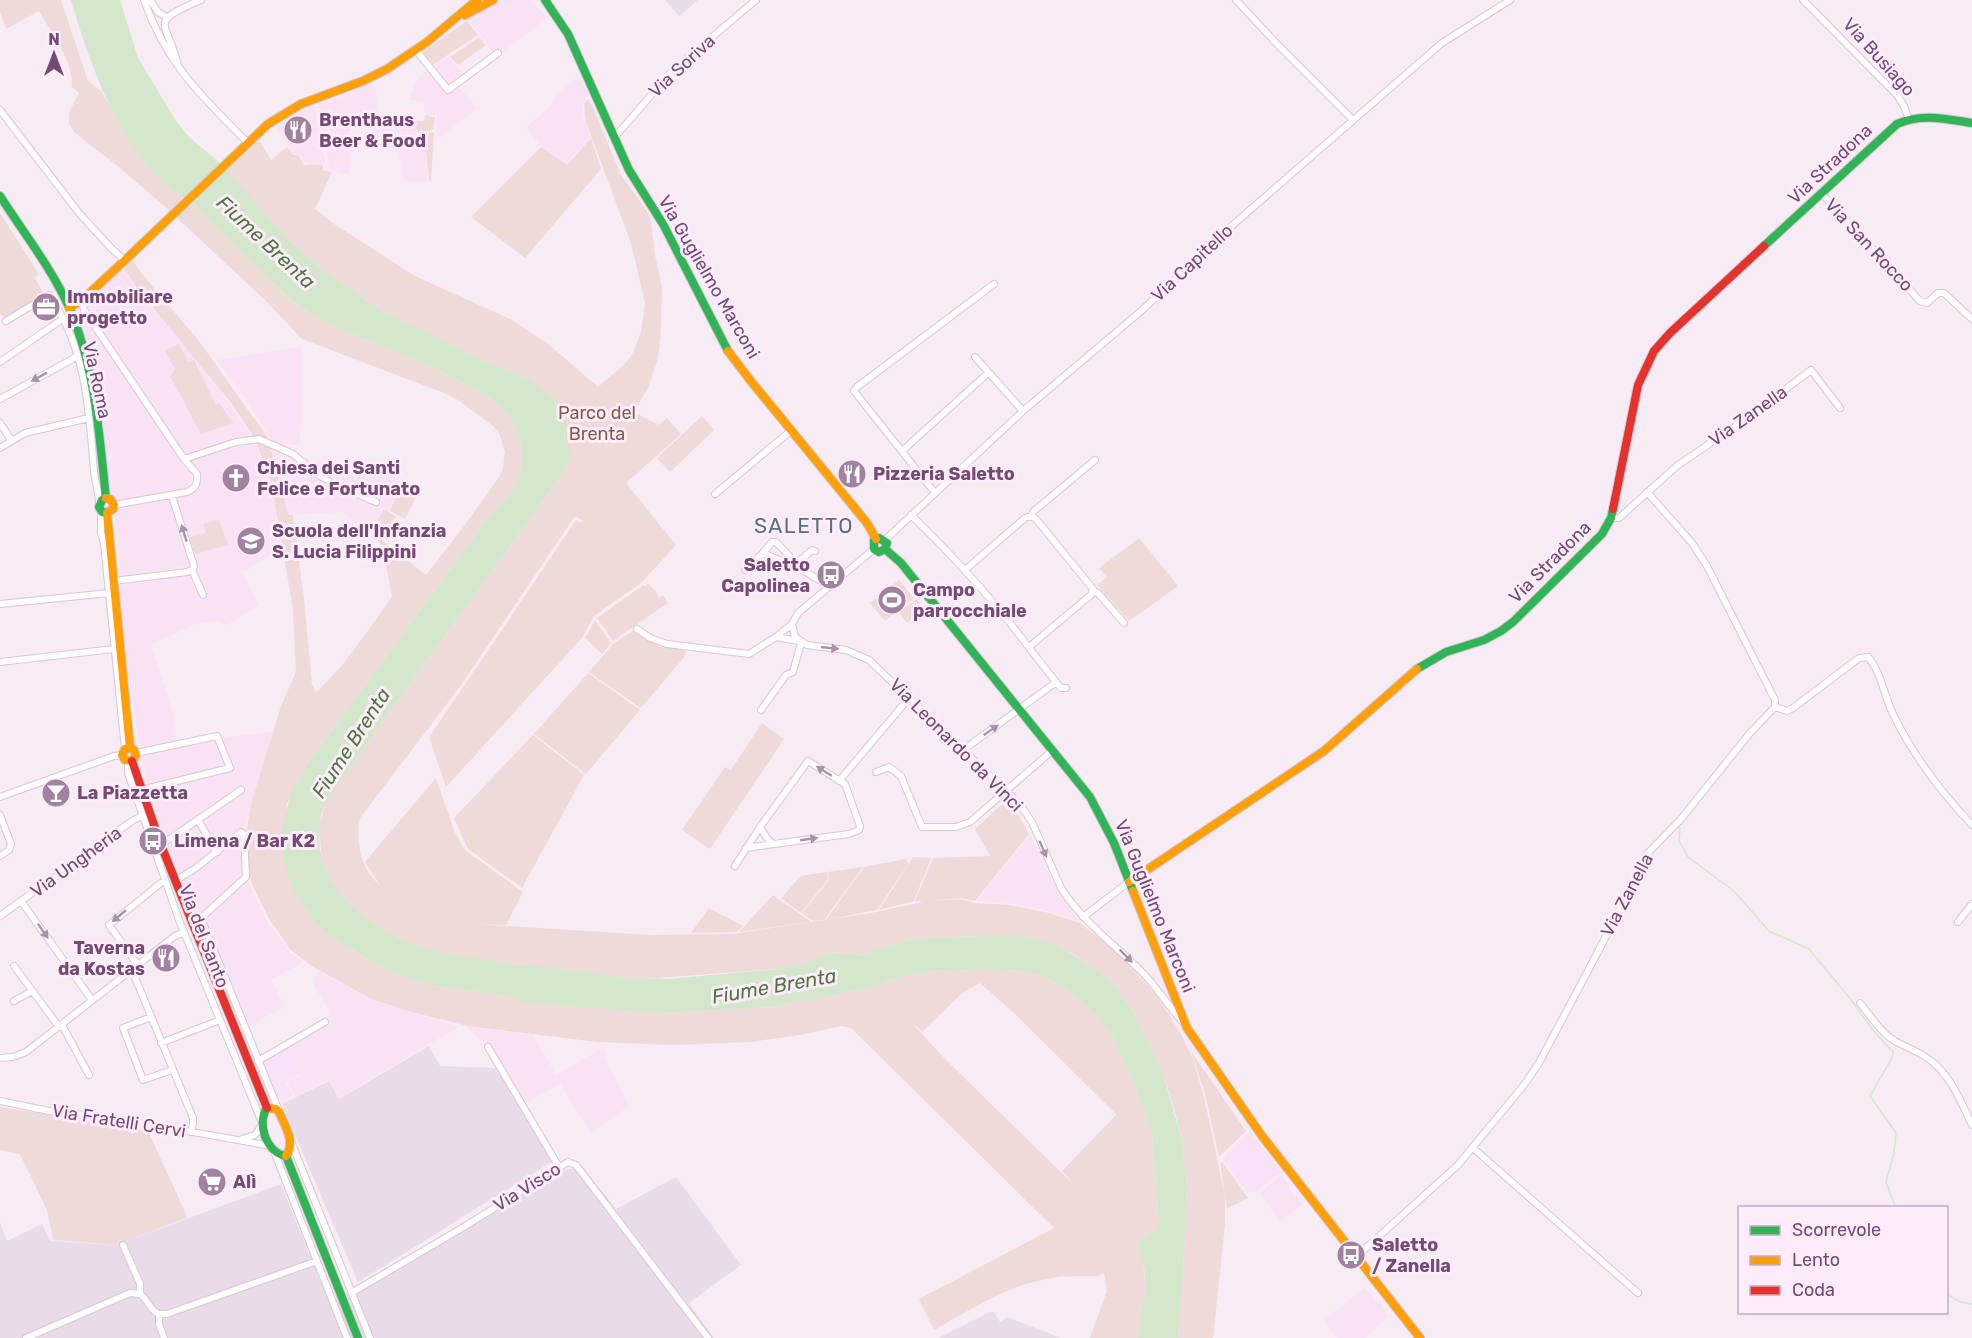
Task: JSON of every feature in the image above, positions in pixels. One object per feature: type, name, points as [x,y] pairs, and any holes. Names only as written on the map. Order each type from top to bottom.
[{"type":"street","points":[[144,0],[160,38],[180,71],[244,144]]},
{"type":"street","points":[[150,0],[158,12],[166,17]]},
{"type":"street","points":[[180,71],[165,32],[166,17],[201,0]]},
{"type":"street","points":[[69,308],[82,300],[125,261],[244,144],[291,109],[390,67],[477,0]]},
{"type":"street","points":[[451,22],[494,0]]},
{"type":"street","name":"Via Guglielmo Marconi","points":[[543,0],[557,16],[582,63],[636,184],[676,248],[729,352],[1077,780],[1102,819],[1184,1022],[1257,1131],[1420,1338]]},
{"type":"street","name":"Via Soriva","points":[[614,138],[673,70],[756,0]]},
{"type":"street","points":[[1236,0],[1353,120]]},
{"type":"street","name":"Via Capitello","points":[[882,543],[1023,411],[1140,312],[1235,223],[1442,43],[1510,0]]},
{"type":"street","name":"Via Busiago","points":[[1803,0],[1897,95],[1908,117],[1972,123]]},
{"type":"street","points":[[415,49],[448,90],[498,53]]},
{"type":"street","points":[[0,110],[79,213],[110,248],[125,261]]},
{"type":"street","name":"Via Stradona","points":[[1083,917],[1129,882],[1324,751],[1421,665],[1446,652],[1484,640],[1513,622],[1602,534],[1611,518],[1635,397],[1644,369],[1654,351],[1670,333],[1897,124],[1908,117]]},
{"type":"street","name":"Via San Rocco","points":[[1822,194],[1920,301],[1927,303],[1938,294],[1944,293],[1972,319]]},
{"type":"street","points":[[0,196],[69,308],[93,383],[103,506],[113,509],[114,506],[172,496],[192,489],[196,485],[197,474],[184,459],[84,310],[82,300]]},
{"type":"street","points":[[934,493],[854,391],[856,387],[994,284]]},
{"type":"street","name":"Via Roma","points":[[6,321],[49,295],[64,318],[78,356],[98,458]]},
{"type":"street","points":[[0,362],[64,318]]},
{"type":"street","points":[[0,399],[78,356]]},
{"type":"street","points":[[975,357],[1023,411]]},
{"type":"street","name":"Via Zanella","points":[[1611,518],[1619,518],[1678,465],[1749,417],[1811,370],[1840,408]]},
{"type":"street","points":[[902,451],[988,373]]},
{"type":"street","points":[[0,448],[25,433],[89,418]]},
{"type":"street","points":[[0,423],[11,440]]},
{"type":"street","points":[[715,494],[788,433]]},
{"type":"street","points":[[184,459],[236,442],[259,439],[293,454],[329,481],[376,502]]},
{"type":"street","points":[[965,570],[1095,460]]},
{"type":"street","points":[[1647,492],[1692,543],[1707,566],[1775,700],[1775,707],[1786,711],[1793,708],[1859,658],[1868,657],[1909,744],[1935,784],[1972,825]]},
{"type":"street","points":[[172,496],[194,567],[192,570],[202,595]]},
{"type":"street","name":"Via del Santo","points":[[103,506],[111,548],[129,726],[129,778],[142,816],[170,882],[191,921],[267,1108]]},
{"type":"street","name":"Via del Santo","points":[[103,506],[100,533],[104,544],[114,649],[129,755],[161,845],[184,932],[347,1338]]},
{"type":"street","points":[[911,515],[965,570],[1029,647],[1055,683],[1061,688],[1066,688]]},
{"type":"street","points":[[1031,516],[1036,519],[1094,591],[1124,623]]},
{"type":"street","points":[[745,570],[772,542],[776,542],[795,565]]},
{"type":"street","points":[[637,629],[650,638],[667,644],[749,654],[792,624],[803,608],[874,549],[879,552],[882,543]]},
{"type":"street","points":[[795,565],[812,550],[815,551]]},
{"type":"street","points":[[763,553],[795,565],[829,586]]},
{"type":"street","points":[[114,581],[192,570]]},
{"type":"street","points":[[1029,647],[1094,591]]},
{"type":"street","points":[[0,604],[109,593]]},
{"type":"street","points":[[761,710],[786,675],[793,672],[800,642],[793,632],[792,624]]},
{"type":"street","name":"Via Leonardo da Vinci","points":[[776,637],[810,646],[846,650],[865,657],[909,698],[1028,815],[1061,888],[1083,917],[1144,975],[1184,1022]]},
{"type":"street","points":[[0,662],[114,649]]},
{"type":"street","points":[[963,750],[1055,683]]},
{"type":"street","points":[[839,781],[909,698]]},
{"type":"street","name":"Via Zanella","points":[[1356,1257],[1398,1217],[1449,1175],[1524,1085],[1539,1063],[1628,894],[1645,856],[1681,819],[1750,733],[1775,707]]},
{"type":"street","points":[[0,797],[103,760],[217,736],[230,768],[141,789]]},
{"type":"street","points":[[876,772],[889,767],[901,776],[920,824],[926,829],[956,827],[970,822],[1053,750]]},
{"type":"street","points":[[735,866],[746,848],[760,827],[808,761],[845,784],[860,826],[859,830],[849,834],[746,848]]},
{"type":"street","points":[[161,845],[241,790]]},
{"type":"street","points":[[0,815],[10,844],[9,850],[0,856]]},
{"type":"street","name":"Via Ungheria","points":[[92,1000],[21,901],[142,816]]},
{"type":"street","points":[[198,820],[217,852]]},
{"type":"street","points":[[760,827],[769,841],[774,844]]},
{"type":"street","points":[[138,964],[109,925],[161,883],[182,878],[241,832],[244,834],[246,877],[201,918],[191,921]]},
{"type":"street","points":[[0,916],[21,901]]},
{"type":"street","points":[[1958,922],[1972,904]]},
{"type":"street","name":"Via del Santo","points":[[201,918],[370,1338]]},
{"type":"street","points":[[0,1058],[26,1053],[138,964],[175,936],[184,932]]},
{"type":"street","points":[[192,953],[202,949]]},
{"type":"street","points":[[14,966],[60,1026],[89,1075]]},
{"type":"street","points":[[132,970],[193,1118],[191,1132]]},
{"type":"street","name":"Via del Santo","points":[[216,984],[226,981]]},
{"type":"street","points":[[14,1001],[32,991]]},
{"type":"street","points":[[1860,1003],[1887,1035],[1923,1054],[1936,1065],[1954,1089],[1972,1125]]},
{"type":"street","points":[[151,1017],[123,1028],[143,1080],[172,1070]]},
{"type":"street","points":[[162,1043],[220,1020]]},
{"type":"street","points":[[258,1060],[326,1022]]},
{"type":"street","points":[[488,1047],[559,1167]]},
{"type":"street","name":"Via Fratelli Cervi","points":[[0,1101],[49,1111],[106,1119],[117,1118],[239,1139],[273,1150]]},
{"type":"street","points":[[239,1139],[255,1135],[262,1113],[267,1108],[276,1109],[279,1112]]},
{"type":"street","points":[[286,1156],[291,1149],[291,1143]]},
{"type":"street","points":[[1473,1148],[1638,1293]]},
{"type":"street","points":[[273,1150],[282,1157],[286,1156]]},
{"type":"street","points":[[286,1156],[358,1338]]},
{"type":"street","name":"Via Visco","points":[[353,1292],[568,1162],[576,1165],[708,1338]]},
{"type":"street","points":[[292,1197],[301,1194]]},
{"type":"street","points":[[123,1245],[140,1284],[140,1294]]},
{"type":"street","points":[[26,1338],[130,1293],[140,1294],[154,1312],[167,1314],[317,1261]]},
{"type":"street","points":[[159,1314],[159,1324],[164,1338]]},
{"type":"street","points":[[341,1322],[350,1318]]},
{"type":"shaded area","points":[[502,0],[531,0],[547,18],[496,57],[469,20]]},
{"type":"shaded area","points":[[665,0],[698,0],[679,16]]},
{"type":"shaded area","points":[[448,57],[464,75],[458,86],[477,108],[440,137],[436,137],[437,116],[424,113],[424,101],[409,99],[416,82],[424,73]]},
{"type":"shaded area","points":[[579,76],[588,95],[583,105],[583,116],[590,137],[567,164],[541,146],[526,128],[552,104],[553,98]]},
{"type":"shaded area","points":[[371,85],[375,88],[379,121],[413,119],[421,153],[425,153],[427,182],[404,181],[396,140],[390,141],[390,148],[382,149],[382,144],[374,139],[372,121],[351,122],[349,175],[330,170],[319,105]]},
{"type":"shaded area","points":[[314,106],[326,164],[305,163],[299,154],[293,154],[277,127],[287,118]]},
{"type":"shaded area","points":[[122,268],[139,293],[211,378],[252,437],[184,457],[85,307],[84,301]]},
{"type":"shaded area","points":[[78,305],[189,471],[192,477],[189,487],[121,502],[111,498],[92,361],[72,310]]},
{"type":"shaded area","points":[[302,347],[300,445],[287,445],[275,442],[267,433],[248,402],[217,360]]},
{"type":"shaded area","points":[[253,440],[261,456],[271,488],[281,549],[243,572],[258,605],[227,625],[216,620],[194,624],[151,645],[172,711],[177,741],[140,750],[123,633],[119,586],[193,574],[198,569],[174,497],[199,483],[186,460],[202,453]]},
{"type":"shaded area","points":[[269,445],[292,457],[306,461],[352,462],[401,481],[389,511],[382,508],[370,533],[342,512],[288,515]]},
{"type":"shaded area","points":[[170,499],[190,564],[121,577],[115,510]]},
{"type":"shaded area","points":[[273,732],[246,824],[217,849],[201,822],[224,804],[167,842],[149,789],[232,769],[219,738]]},
{"type":"shaded area","points":[[215,739],[227,767],[148,786],[142,753]]},
{"type":"shaded area","points":[[198,824],[215,851],[180,877],[168,846]]},
{"type":"shaded area","points":[[241,835],[243,875],[197,917],[182,881]]},
{"type":"shaded area","points":[[1030,835],[1055,887],[1073,911],[1076,920],[1012,904],[977,901]]},
{"type":"shaded area","points":[[248,882],[266,920],[290,952],[303,962],[271,980],[285,1006],[249,1026],[205,919]]},
{"type":"shaded area","points":[[318,971],[372,1000],[458,1027],[340,1097],[329,1079],[295,1097],[288,1083],[303,1074],[288,1047],[328,1024],[329,1010],[314,986]]},
{"type":"shaded area","points":[[465,1026],[533,1035],[556,1075],[603,1048],[606,1056],[604,1058],[628,1107],[591,1132],[560,1084],[522,1105],[488,1046]]},
{"type":"shaded area","points":[[429,1046],[440,1066],[498,1068],[553,1161],[358,1282],[282,1104],[329,1081],[339,1099]]},
{"type":"shaded area","points":[[287,1047],[302,1073],[286,1083],[293,1097],[281,1103],[262,1061]]},
{"type":"shaded area","points":[[1250,1132],[1282,1172],[1257,1191],[1248,1192],[1223,1159]]},
{"type":"shaded area","points":[[583,1168],[616,1209],[676,1177],[741,1265],[689,1303],[714,1338],[0,1338],[0,1222],[7,1241],[42,1224],[50,1241],[116,1245],[281,1184],[328,1300],[359,1291],[567,1169]]},
{"type":"shaded area","points":[[1281,1175],[1302,1204],[1280,1221],[1260,1193]]},
{"type":"shaded area","points":[[1365,1288],[1389,1317],[1364,1338],[1337,1338],[1324,1320]]},
{"type":"shaded area","points":[[994,1312],[1000,1322],[1007,1317],[1061,1338],[938,1338]]},
{"type":"green space","points":[[0,0],[61,0],[88,81],[101,91],[148,165],[163,182],[183,198],[170,211],[74,132],[69,123],[69,112],[79,93],[72,87],[69,67],[61,48],[39,11],[6,29],[0,12]]},
{"type":"green space","points":[[467,21],[478,35],[431,66],[421,53]]},
{"type":"green space","points":[[479,37],[486,45],[458,65],[450,57]]},
{"type":"green space","name":"Parco del Brenta","points":[[587,99],[592,105],[621,175],[647,211],[651,221],[662,287],[658,359],[648,388],[634,412],[658,425],[667,418],[681,434],[626,483],[676,545],[641,583],[594,616],[582,638],[446,787],[430,736],[576,520],[581,523],[583,521],[575,516],[462,684],[360,818],[359,846],[364,864],[373,879],[380,885],[365,862],[436,778],[455,833],[465,850],[523,892],[506,925],[475,924],[649,935],[732,934],[871,913],[923,902],[915,901],[933,858],[990,856],[975,829],[1001,805],[1009,806],[1019,816],[1029,834],[975,901],[961,898],[928,901],[961,899],[975,903],[1011,905],[1049,913],[1080,923],[1119,954],[1158,997],[1181,1034],[1193,1059],[1205,1101],[1225,1197],[1225,1225],[1213,1338],[1178,1338],[1187,1186],[1182,1141],[1162,1070],[1131,1008],[1114,985],[1097,970],[1057,945],[1008,935],[913,939],[878,948],[866,955],[830,952],[801,965],[779,969],[643,979],[600,976],[461,957],[429,950],[381,928],[343,897],[322,861],[319,828],[325,804],[566,469],[570,459],[570,445],[567,423],[562,412],[528,378],[491,364],[381,310],[320,268],[287,238],[225,170],[255,142],[260,142],[271,160],[287,147],[293,155],[298,155],[304,165],[323,165],[323,170],[332,172],[315,209],[334,224],[415,276],[510,319],[547,343],[598,387],[624,365],[633,353],[641,332],[645,303],[631,243],[586,122],[584,105]]},
{"type":"green space","points":[[425,115],[435,117],[433,130],[418,133],[414,121],[424,121]]},
{"type":"green space","points":[[434,132],[431,181],[429,181],[426,152],[422,151],[418,135]]},
{"type":"green space","points":[[591,138],[601,169],[525,258],[471,217],[541,147],[567,165]]},
{"type":"green space","points":[[192,202],[277,288],[293,301],[342,330],[442,372],[486,396],[507,414],[513,422],[520,441],[522,462],[514,487],[486,521],[305,767],[286,806],[303,905],[313,920],[327,934],[379,966],[435,986],[507,996],[524,1002],[661,1013],[777,1007],[795,1001],[821,1000],[878,986],[885,981],[936,970],[1023,971],[1050,979],[1081,1000],[1100,1019],[1113,1038],[1136,1088],[1152,1133],[1159,1224],[1155,1230],[1141,1240],[1146,1291],[1138,1338],[1090,1338],[1107,1291],[1104,1273],[1098,1276],[1053,1278],[1017,1287],[934,1330],[919,1299],[1054,1228],[851,1028],[842,1026],[750,1042],[675,1045],[597,1042],[468,1026],[371,999],[310,965],[290,949],[268,917],[251,882],[246,847],[252,801],[281,706],[296,672],[293,609],[272,488],[252,434],[232,404],[140,292],[124,269],[133,259],[138,269],[199,341],[268,438],[288,515],[293,515],[312,685],[316,692],[347,659],[392,597],[379,538],[426,575],[499,477],[505,452],[500,435],[493,426],[458,400],[302,339],[265,300],[176,217]],"holes":[[[980,983],[1015,1014],[1116,1115],[1062,1171],[1073,1184],[947,1061],[908,1019],[922,1032],[962,993]]]},
{"type":"green space","points":[[0,213],[39,274],[35,278],[44,294],[5,320],[0,313]]},
{"type":"green space","points":[[179,344],[188,362],[194,360],[216,405],[219,403],[233,423],[201,434],[170,376],[175,369],[165,351]]},
{"type":"green space","points":[[702,416],[714,430],[670,472],[657,458]]},
{"type":"green space","points":[[402,482],[421,487],[405,519],[390,511]]},
{"type":"green space","points":[[383,509],[396,516],[377,539],[370,534]]},
{"type":"green space","points":[[219,520],[228,545],[195,554],[190,537],[206,533],[203,524]]},
{"type":"green space","points":[[1139,538],[1178,586],[1129,621],[1097,585],[1107,577],[1099,568]]},
{"type":"green space","name":"Campo parrocchiale","points":[[899,580],[914,598],[885,621],[870,603]]},
{"type":"green space","points":[[647,583],[655,590],[659,598],[663,595],[668,603],[613,641],[597,618],[639,588],[647,586]]},
{"type":"green space","points":[[916,599],[924,608],[907,623],[899,613]]},
{"type":"green space","points":[[595,620],[611,643],[602,654],[585,638]]},
{"type":"green space","points":[[634,630],[660,647],[685,650],[686,655],[641,708],[589,672],[614,643]]},
{"type":"green space","points":[[588,673],[640,710],[586,774],[534,734]]},
{"type":"green space","points":[[762,723],[784,739],[710,849],[682,830],[725,767],[731,770]]},
{"type":"green space","points":[[533,735],[584,775],[522,888],[468,849],[454,818]]},
{"type":"green space","points":[[913,857],[931,858],[914,901],[879,910]]},
{"type":"green space","points":[[906,859],[908,864],[877,910],[826,920],[864,867]]},
{"type":"green space","points":[[863,867],[824,920],[813,921],[802,913],[829,880],[828,872]]},
{"type":"green space","points":[[827,872],[828,879],[801,913],[781,898],[801,876]]},
{"type":"green space","points":[[773,895],[811,922],[739,932]]},
{"type":"green space","points":[[709,908],[743,926],[737,932],[691,933]]},
{"type":"green space","points":[[1191,1051],[1246,1131],[1219,1157],[1205,1094]]},
{"type":"green space","points":[[0,1107],[148,1131],[186,1218],[116,1245],[53,1240],[47,1210],[20,1154],[0,1150]]},
{"type":"green space","points":[[1222,1162],[1248,1198],[1227,1209],[1220,1163]]},
{"type":"water","name":"Fiume Brenta","points":[[71,0],[120,0],[138,58],[176,121],[189,137],[220,163],[287,238],[320,268],[381,310],[491,364],[528,378],[557,402],[567,423],[570,459],[566,469],[325,804],[321,815],[319,843],[322,861],[343,897],[381,928],[429,950],[518,965],[627,978],[669,979],[779,969],[801,965],[830,952],[866,955],[878,948],[913,939],[1008,935],[1033,938],[1057,945],[1097,970],[1114,985],[1131,1008],[1162,1070],[1182,1141],[1187,1186],[1178,1338],[1138,1338],[1146,1291],[1144,1266],[1138,1247],[1141,1240],[1155,1230],[1159,1224],[1152,1133],[1136,1088],[1113,1038],[1100,1019],[1081,1000],[1050,979],[1023,971],[936,970],[885,981],[878,986],[821,1000],[795,1001],[777,1007],[661,1013],[524,1003],[507,996],[435,986],[397,974],[379,966],[327,934],[313,920],[293,889],[283,860],[281,840],[283,822],[291,794],[305,767],[486,521],[514,487],[522,462],[520,441],[513,422],[507,414],[486,396],[442,372],[342,330],[298,305],[192,202],[169,187],[148,166],[130,142],[114,114],[89,55]]},
{"type":"waterway","points":[[1680,828],[1679,841],[1688,857],[1734,891],[1769,931],[1809,949],[1893,1052],[1893,1056],[1870,1096],[1896,1133],[1894,1153],[1886,1182],[1895,1206]]},
{"type":"waterway","points":[[1948,1295],[1960,1302],[1972,1304]]},
{"type":"traffic: fast","points":[[545,0],[568,34],[629,170],[663,224],[728,351]]},
{"type":"traffic: fast","points":[[1764,246],[1897,124],[1925,118],[1972,123]]},
{"type":"traffic: fast","points":[[0,196],[53,277],[77,328],[95,400],[106,498]]},
{"type":"traffic: fast","points":[[106,498],[102,500],[99,507],[102,512],[107,513]]},
{"type":"traffic: fast","points":[[1417,669],[1446,652],[1484,640],[1513,622],[1602,534],[1613,509]]},
{"type":"traffic: fast","points":[[885,549],[887,543],[879,538],[874,540],[874,549],[879,552],[885,549],[901,563],[1090,797],[1114,843],[1133,891]]},
{"type":"traffic: fast","points":[[267,1108],[263,1122],[265,1137],[273,1149],[286,1156]]},
{"type":"traffic: fast","points":[[286,1156],[358,1338]]},
{"type":"traffic: slow","points":[[69,308],[82,300],[268,124],[301,104],[363,81],[387,69],[427,42],[477,0]]},
{"type":"traffic: slow","points":[[465,15],[493,0]]},
{"type":"traffic: slow","points":[[728,351],[867,523],[876,539]]},
{"type":"traffic: slow","points":[[106,498],[110,499],[114,505],[113,509],[107,513]]},
{"type":"traffic: slow","points":[[107,513],[130,748],[136,755],[132,761]]},
{"type":"traffic: slow","points":[[1129,882],[1324,751],[1417,669]]},
{"type":"traffic: slow","points":[[130,748],[125,749],[122,755],[125,760],[132,761]]},
{"type":"traffic: slow","points":[[1133,891],[1187,1028],[1262,1136],[1420,1338]]},
{"type":"traffic: slow","points":[[267,1108],[276,1109],[279,1112],[286,1128],[290,1140],[286,1156]]},
{"type":"traffic: jam","points":[[1613,509],[1638,385],[1654,351],[1670,333],[1764,246]]},
{"type":"traffic: jam","points":[[132,761],[161,845],[267,1108]]},
{"type":"place","name":"Brenthaus Beer & Food","points":[[298,130]]},
{"type":"place","name":"Immobiliare progetto","points":[[46,307]]},
{"type":"place","name":"Pizzeria Saletto","points":[[852,474]]},
{"type":"place","name":"Chiesa dei Santi Felice e Fortunato","points":[[236,478]]},
{"type":"place","name":"Scuola dell'Infanzia S. Lucia Filippini","points":[[251,541]]},
{"type":"place","name":"Saletto Capolinea","points":[[831,575]]},
{"type":"place","name":"Campo parrocchiale","points":[[892,600]]},
{"type":"place","name":"La Piazzetta","points":[[56,793]]},
{"type":"place","name":"Limena / Bar K2","points":[[153,841]]},
{"type":"place","name":"Taverna da Kostas","points":[[166,958]]},
{"type":"place","name":"Alì","points":[[212,1182]]},
{"type":"place","name":"Saletto / Zanella","points":[[1351,1255]]},
{"type":"district","name":"SALETTO","points":[[804,525]]}]
